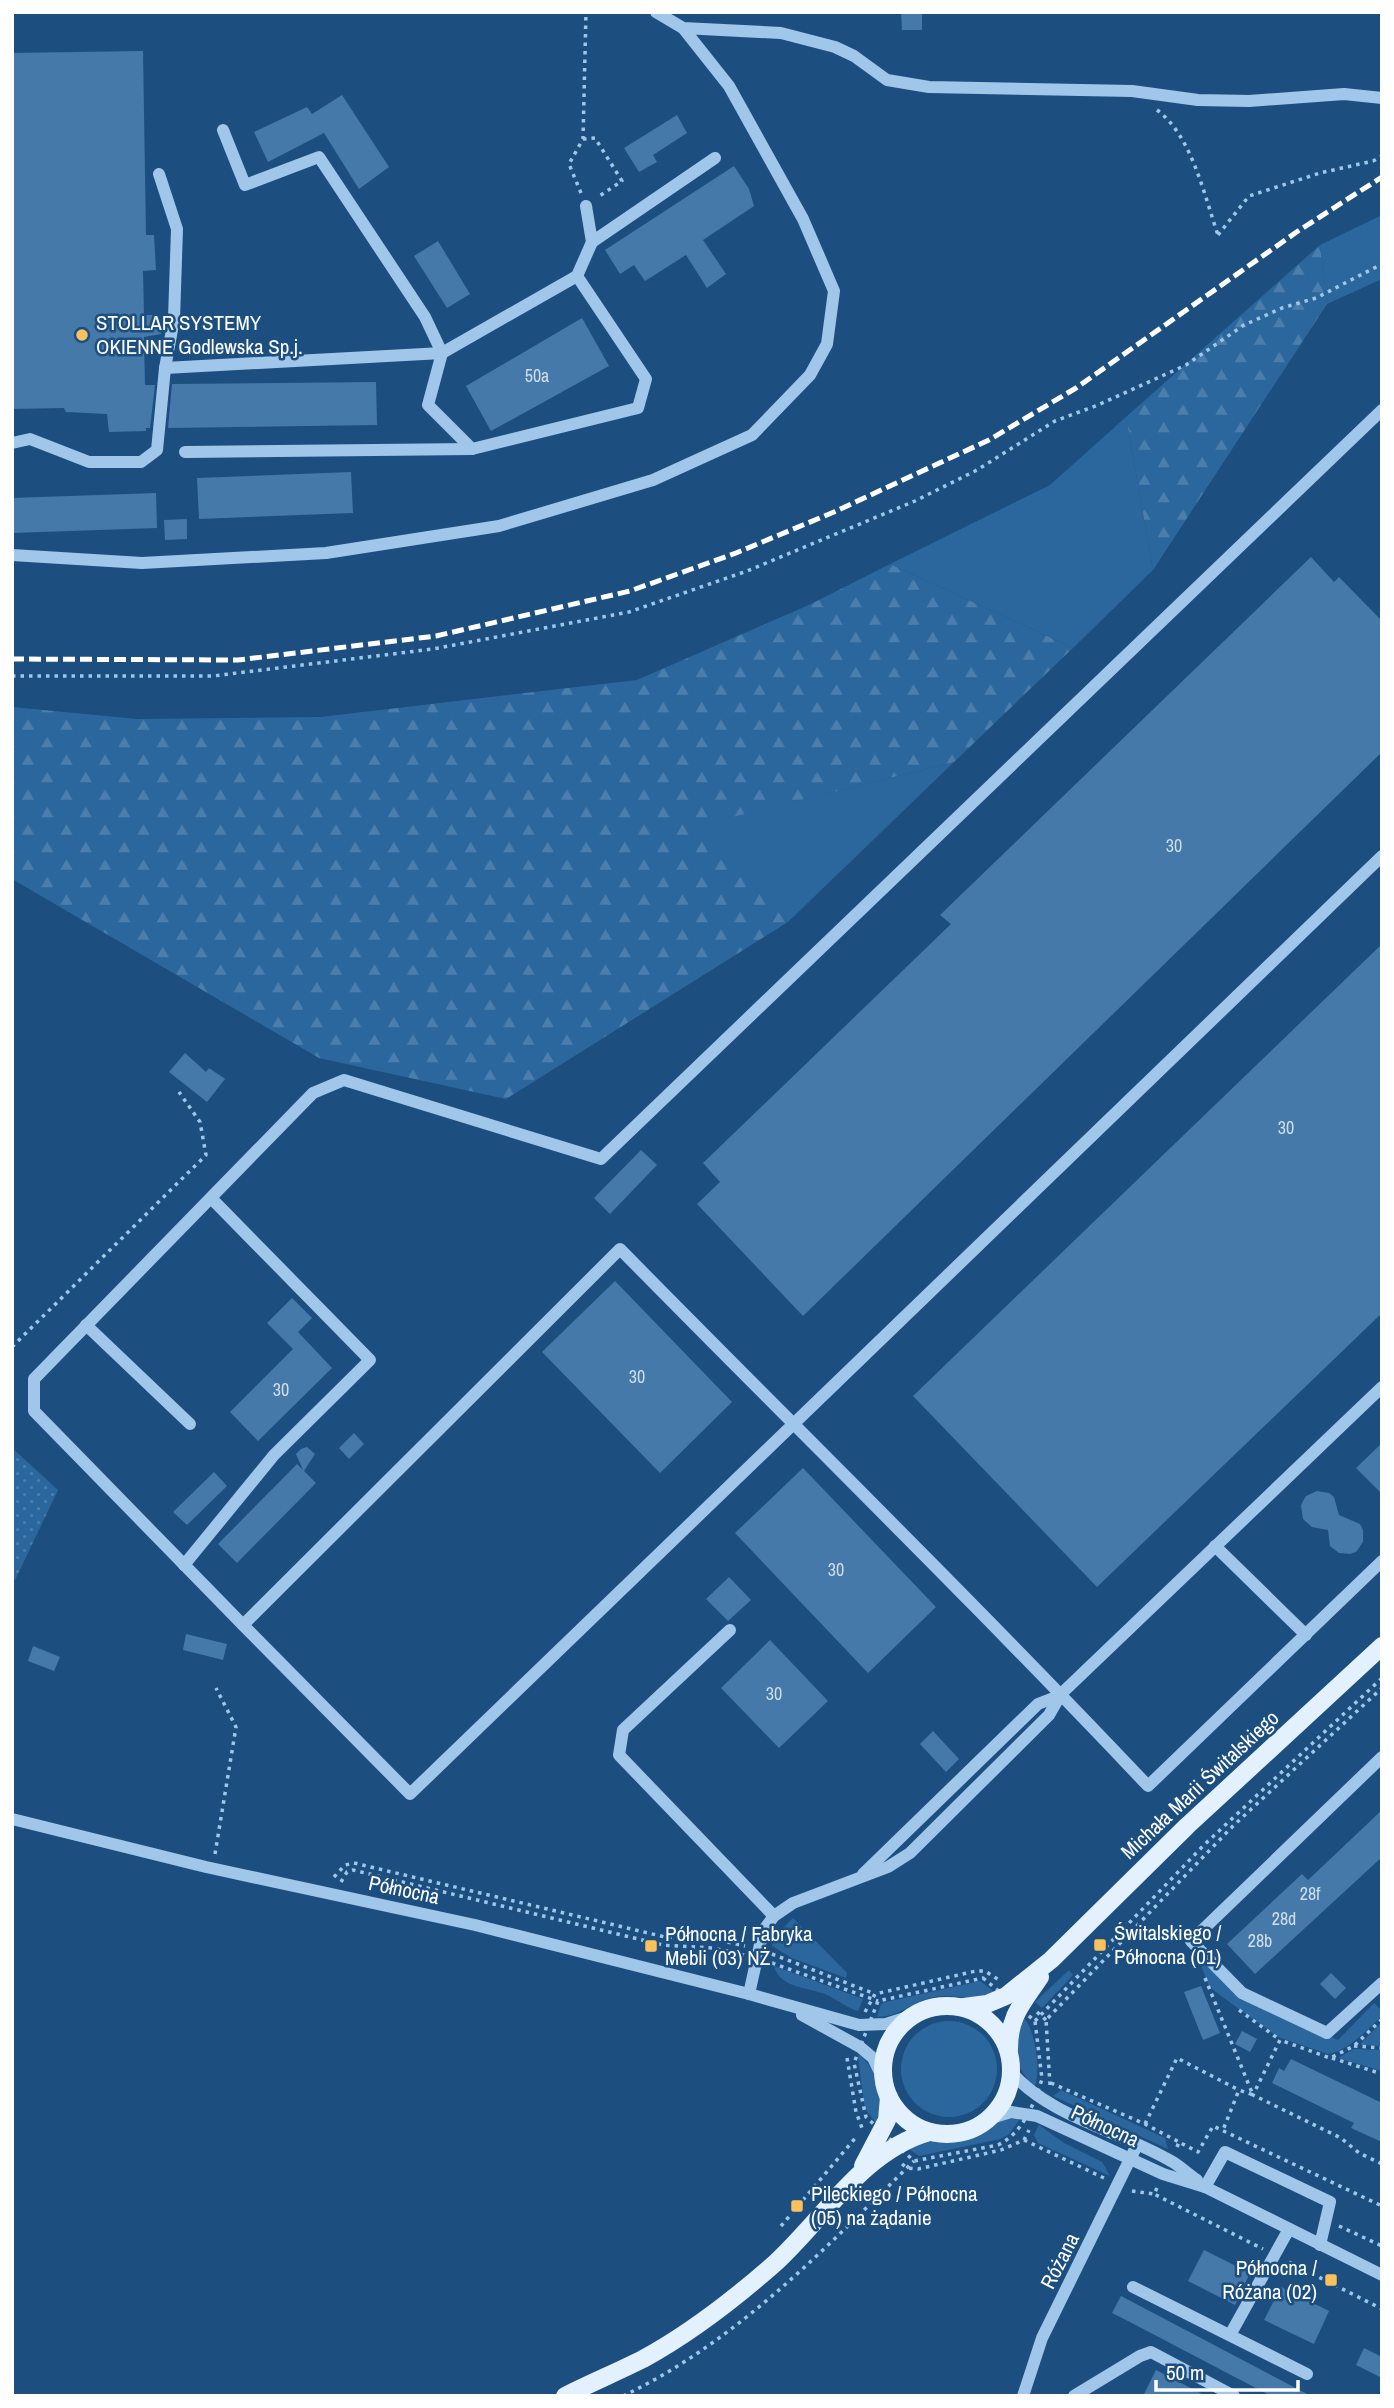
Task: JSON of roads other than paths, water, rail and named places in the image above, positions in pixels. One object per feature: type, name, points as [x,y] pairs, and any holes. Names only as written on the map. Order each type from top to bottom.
[{"type":"main road","name":"Michała Marii Świtalskiego","points":[[1010,2063],[1009,2028],[1016,1999],[1051,1960],[1187,1826],[1382,1646]]},
{"type":"main road","points":[[929,2132],[906,2119],[889,2096],[883,2079],[883,2060],[889,2042],[899,2026],[914,2015],[940,2006],[964,2007],[1016,1999]]},
{"type":"main road","points":[[565,2396],[644,2358],[718,2310],[774,2264],[886,2143],[929,2132],[965,2132],[988,2119],[1005,2098],[1010,2063],[1003,2037],[991,2023],[964,2007]]},
{"type":"main road","points":[[886,2143],[889,2096]]},
{"type":"street","points":[[12,555],[142,563],[326,553],[499,526],[653,480],[752,435],[810,375],[827,344],[834,291],[803,219],[729,86],[683,28],[656,12]]},
{"type":"street","points":[[683,28],[780,33],[835,47],[854,56],[887,80],[929,87],[1132,91],[1198,100],[1250,101],[1344,94],[1382,98]]},
{"type":"street","points":[[223,130],[245,185],[319,157],[425,317],[442,353],[428,405],[472,449]]},
{"type":"street","points":[[165,368],[442,353],[577,275],[592,243],[715,158]]},
{"type":"street","points":[[12,443],[30,439],[89,462],[142,462],[157,450],[165,368],[174,319],[177,229],[159,174]]},
{"type":"street","points":[[586,206],[592,243]]},
{"type":"street","points":[[185,452],[472,449],[638,408],[646,379],[577,275]]},
{"type":"street","points":[[1382,410],[601,1159],[344,1080],[313,1093],[34,1379],[34,1411],[410,1794],[1382,856]]},
{"type":"street","points":[[184,1565],[274,1455],[370,1360],[211,1198]]},
{"type":"street","points":[[243,1625],[620,1249],[1061,1694],[1148,1787],[1382,1561]]},
{"type":"street","points":[[86,1325],[190,1424]]},
{"type":"street","points":[[749,1994],[763,1931],[774,1916],[793,1903],[857,1879],[1038,1704],[1061,1694],[1382,1387]]},
{"type":"street","points":[[1215,1545],[1306,1635]]},
{"type":"street","points":[[730,1630],[623,1730],[619,1755],[774,1916]]},
{"type":"street","points":[[1382,1757],[1191,1941],[1242,1993],[1327,2033],[1382,1983]]},
{"type":"street","name":"Północna","points":[[12,1819],[213,1868],[475,1925],[864,2025],[886,2024],[914,2015]]},
{"type":"street","name":"Północna","points":[[787,2006],[873,2057],[883,2079]]},
{"type":"street","name":"Północna","points":[[1010,2063],[1022,2085],[1040,2097],[1171,2161],[1205,2187]]},
{"type":"street","name":"Północna","points":[[988,2119],[1010,2112],[1032,2114],[1163,2174],[1205,2187],[1382,2275]]},
{"type":"street","name":"Różana","points":[[1023,2396],[1042,2338],[1137,2146]]},
{"type":"street","points":[[1205,2187],[1224,2152],[1330,2202],[1320,2245]]},
{"type":"street","points":[[1230,2335],[1289,2229]]},
{"type":"street","points":[[1133,2287],[1307,2375]]},
{"type":"street","points":[[1074,2396],[1151,2352],[1234,2396]]},
{"type":"railway","points":[[12,659],[238,660],[436,636],[630,591],[736,553],[834,512],[989,440],[1076,388],[1298,231],[1382,177]]},
{"type":"place","name":"STOLLAR SYSTEMY OKIENNE Godlewska Sp.j.","points":[[82,335]]},
{"type":"place","name":"Świtalskiego / Północna (01)","points":[[1100,1945]]},
{"type":"place","name":"Północna / Fabryka Mebli (03) NŻ","points":[[651,1946]]},
{"type":"place","name":"Pileckiego / Północna (05) na żądanie","points":[[797,2206]]},
{"type":"place","name":"Północna / Różana (02)","points":[[1331,2280]]}]
